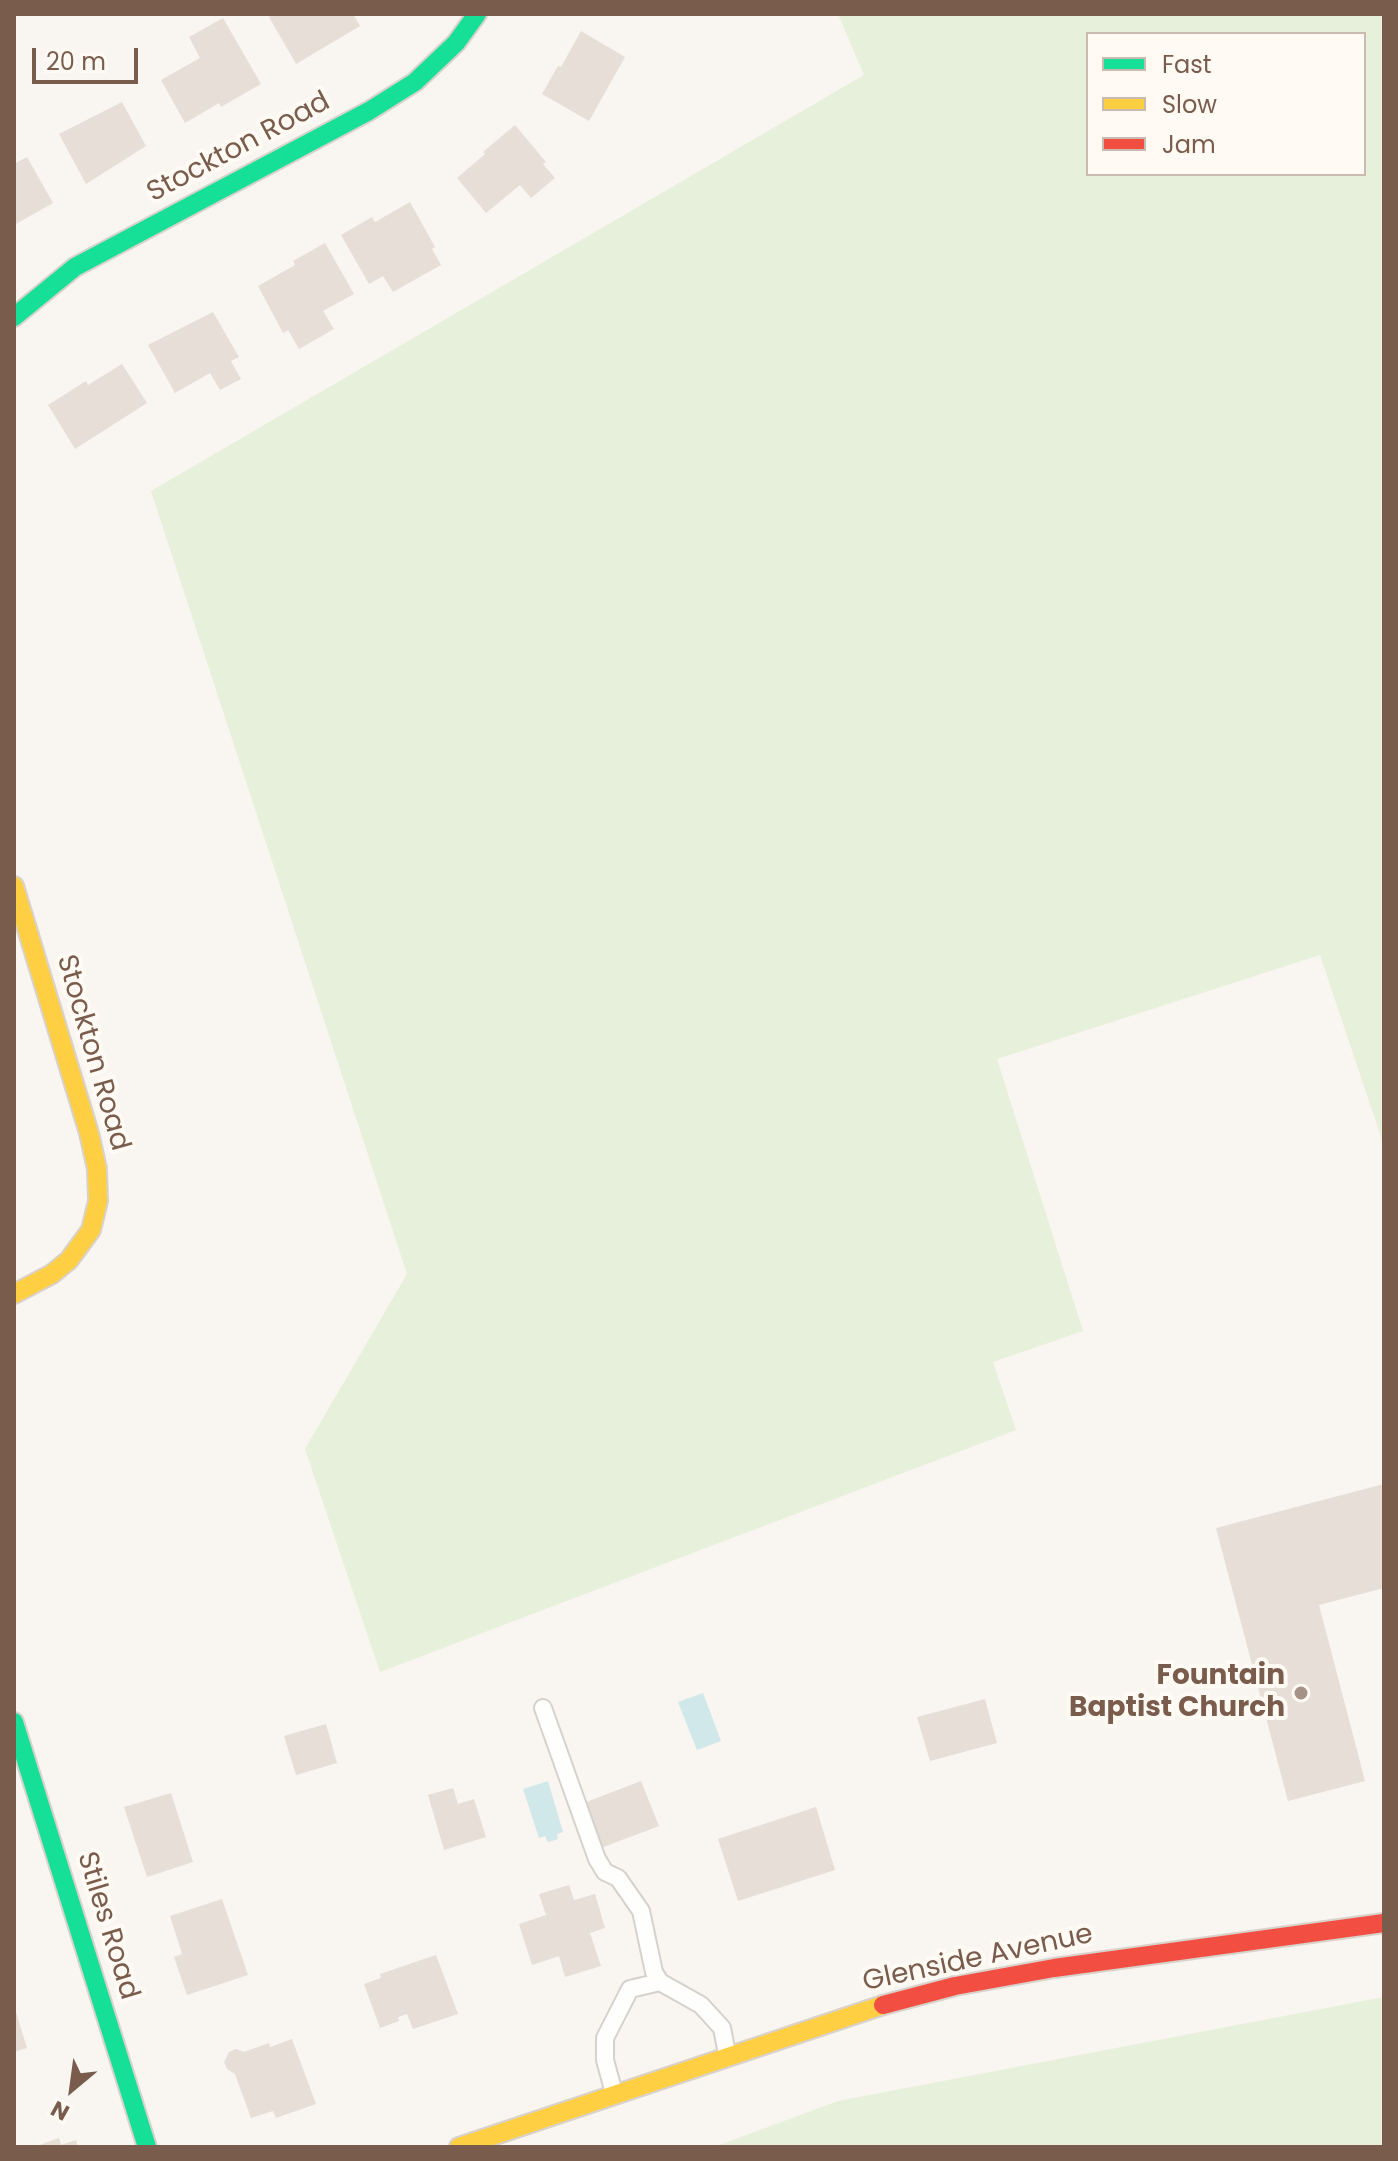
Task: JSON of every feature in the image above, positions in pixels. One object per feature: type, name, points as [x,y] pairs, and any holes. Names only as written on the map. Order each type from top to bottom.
[{"type":"street","name":"Stockton Road","points":[[14,317],[75,267],[369,111],[415,82],[456,43],[477,14]]},
{"type":"street","name":"Stockton Road","points":[[14,886],[89,1133],[97,1169],[98,1201],[91,1230],[69,1260],[52,1274],[14,1294]]},
{"type":"street","name":"Stiles Road","points":[[14,1722],[147,2147]]},
{"type":"street","name":"Glenside Avenue","points":[[459,2147],[869,2008],[955,1986],[1054,1968],[1384,1923]]},
{"type":"lane","points":[[543,1708],[597,1859],[605,1872],[618,1878],[641,1911],[654,1972],[660,1982],[701,2005],[722,2028],[727,2056]]},
{"type":"lane","points":[[615,2094],[605,2060],[605,2038],[630,1989],[660,1982]]},
{"type":"green space","points":[[838,14],[1384,14],[1384,1146],[1320,955],[997,1059],[1083,1331],[993,1362],[1016,1430],[380,1672],[305,1449],[407,1274],[151,491],[864,75]]},
{"type":"green space","points":[[1384,1997],[1384,2147],[714,2147],[838,2101]]},
{"type":"water","points":[[703,1693],[721,1741],[697,1750],[678,1702]]},
{"type":"water","points":[[548,1781],[563,1832],[557,1834],[558,1839],[548,1842],[545,1836],[539,1838],[523,1789]]},
{"type":"building","points":[[274,14],[353,14],[360,26],[296,64],[269,17]]},
{"type":"building","points":[[223,18],[261,84],[185,123],[161,80],[200,58],[189,37]]},
{"type":"building","points":[[581,31],[625,57],[589,121],[542,94]]},
{"type":"building","points":[[122,102],[146,146],[86,184],[59,134]]},
{"type":"building","points":[[515,125],[546,162],[543,164],[555,178],[531,198],[520,185],[486,213],[457,178]]},
{"type":"building","points":[[27,157],[53,203],[14,225],[14,164]]},
{"type":"building","points":[[410,202],[435,247],[432,249],[441,265],[393,292],[383,276],[369,284],[341,235],[372,217],[375,222]]},
{"type":"building","points":[[325,243],[354,294],[323,311],[334,329],[299,349],[288,330],[283,333],[258,286]]},
{"type":"building","points":[[213,312],[239,357],[231,361],[241,379],[220,390],[210,373],[175,393],[148,345]]},
{"type":"building","points":[[122,364],[147,403],[75,449],[48,405],[86,381],[88,385]]},
{"type":"building","name":"Fountain Baptist Church","points":[[1384,1484],[1384,1588],[1319,1605],[1365,1781],[1288,1801],[1216,1528]]},
{"type":"building","points":[[985,1699],[997,1743],[930,1761],[917,1717]]},
{"type":"building","points":[[326,1724],[337,1763],[296,1775],[284,1736]]},
{"type":"building","points":[[641,1781],[659,1826],[601,1848],[584,1803]]},
{"type":"building","points":[[453,1788],[458,1804],[474,1799],[486,1837],[444,1850],[428,1795]]},
{"type":"building","points":[[171,1793],[193,1862],[147,1877],[124,1807]]},
{"type":"building","points":[[816,1807],[835,1870],[738,1901],[718,1839]]},
{"type":"building","points":[[569,1885],[574,1900],[595,1894],[605,1928],[590,1933],[601,1966],[565,1977],[559,1956],[532,1965],[519,1924],[546,1915],[539,1894]]},
{"type":"building","points":[[222,1899],[248,1975],[187,1995],[174,1957],[182,1954],[170,1916]]},
{"type":"building","points":[[436,1955],[458,2014],[413,2029],[407,2014],[398,2017],[399,2021],[380,2028],[364,1984],[381,1978],[380,1974]]},
{"type":"building","points":[[14,2010],[27,2048],[14,2052]]},
{"type":"building","points":[[292,2039],[316,2104],[276,2118],[273,2111],[251,2118],[235,2074],[227,2069],[224,2062],[229,2052],[236,2049],[244,2052],[269,2043],[270,2047]]},
{"type":"building","points":[[59,2138],[61,2145],[76,2140],[78,2147],[34,2147]]},
{"type":"traffic: fast","points":[[14,317],[75,267],[369,111],[415,82],[456,43],[477,14]]},
{"type":"traffic: fast","points":[[14,1722],[147,2147]]},
{"type":"traffic: slow","points":[[14,886],[89,1133],[97,1169],[98,1201],[91,1230],[69,1260],[52,1274],[14,1294]]},
{"type":"traffic: slow","points":[[459,2147],[883,2005]]},
{"type":"traffic: jam","points":[[883,2005],[955,1986],[1054,1968],[1384,1923]]},
{"type":"place","name":"Fountain Baptist Church","points":[[1301,1693]]}]
